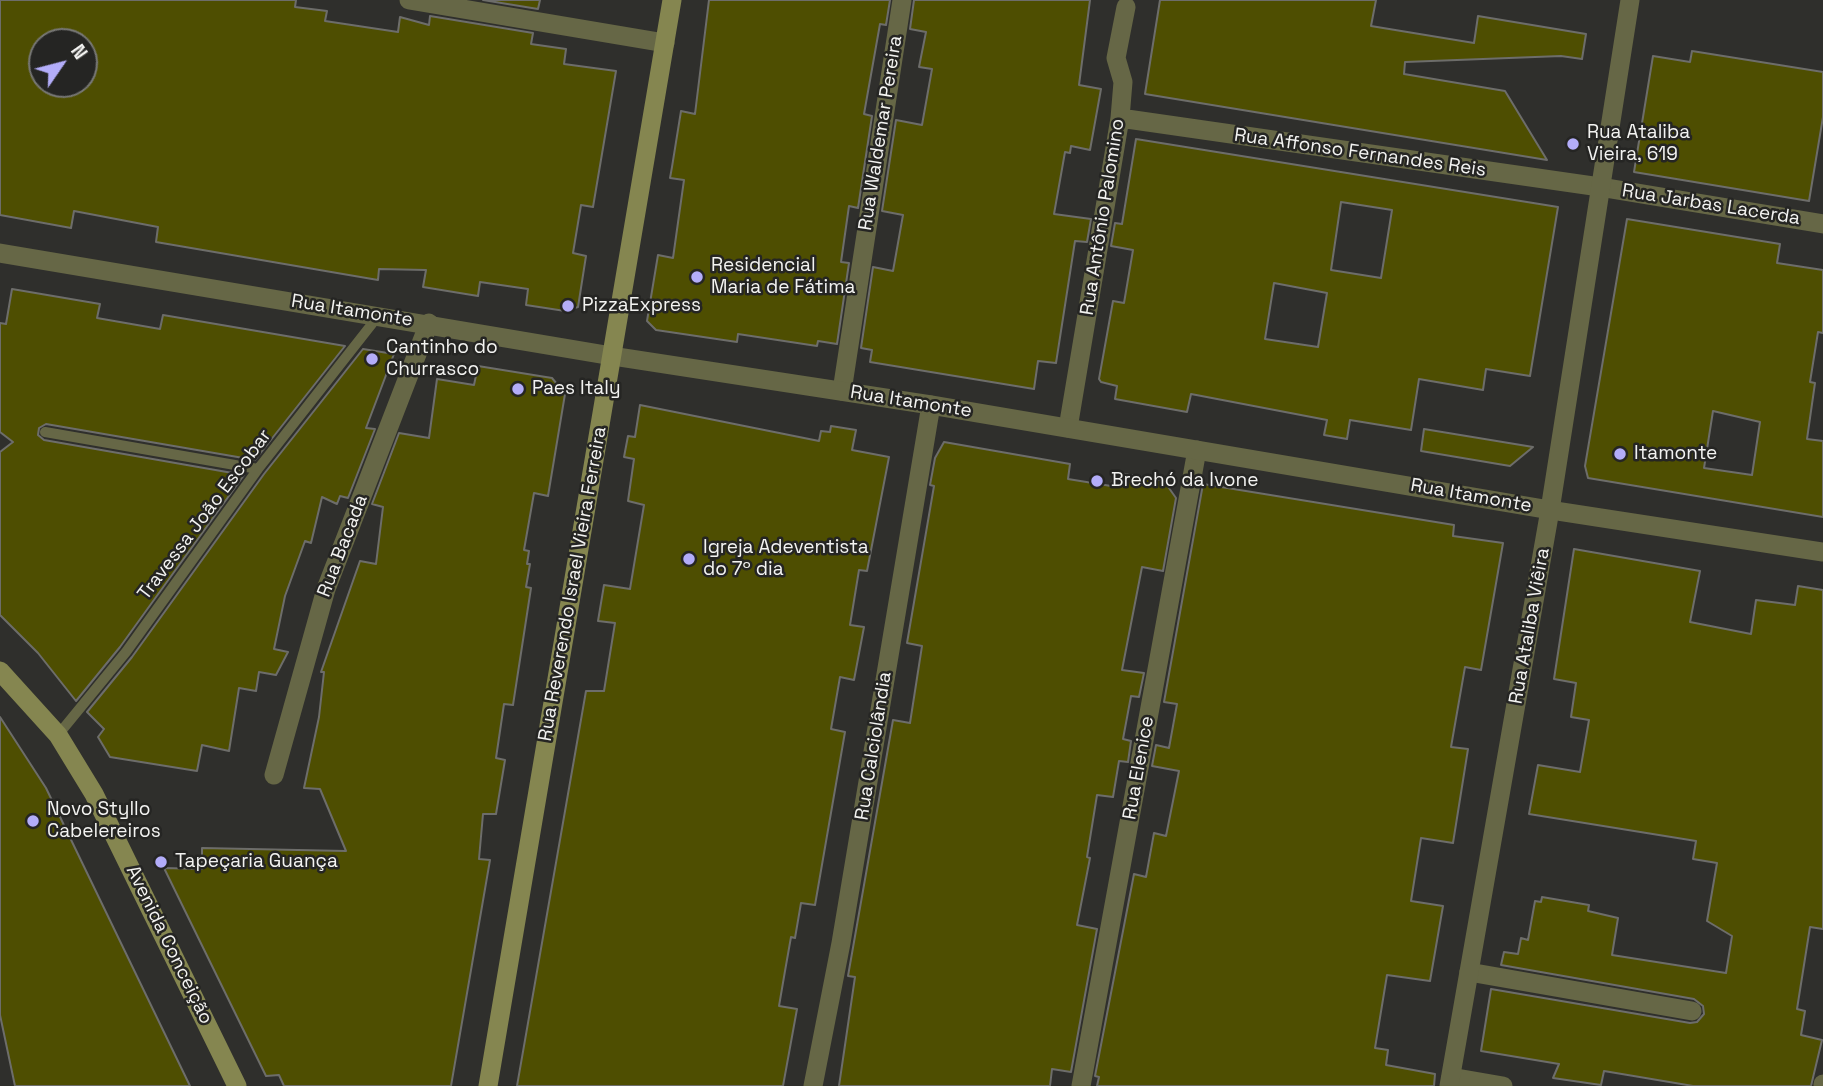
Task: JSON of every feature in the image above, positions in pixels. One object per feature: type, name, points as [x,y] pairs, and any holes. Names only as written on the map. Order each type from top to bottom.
[{"type":"main road","name":"Rua Reverendo Israel Vieira Ferreira","points":[[488,1086],[672,0]]},
{"type":"main road","name":"Avenida Conceição","points":[[0,671],[58,735],[94,794],[237,1086]]},
{"type":"street","points":[[409,0],[665,43]]},
{"type":"street","name":"Rua Waldemar Pereira","points":[[842,391],[902,0]]},
{"type":"street","name":"Rua Ataliba Viêira","points":[[1450,1081],[1550,510],[1630,0]]},
{"type":"street","name":"Rua Antônio Palomino","points":[[1068,428],[1120,118],[1123,82],[1116,58],[1126,6]]},
{"type":"street","name":"Rua Affonso Fernandes Reis","points":[[1120,118],[1600,187]]},
{"type":"street","name":"Rua Jarbas Lacerda","points":[[1600,187],[1823,224]]},
{"type":"street","name":"Rua Itamonte","points":[[0,253],[429,323],[612,356],[931,405],[1550,510],[1823,552]]},
{"type":"street","name":"Rua Bacada","points":[[274,775],[326,589],[429,323]]},
{"type":"street","name":"Rua Calciolândia","points":[[813,1086],[842,943],[931,405]]},
{"type":"street","name":"Rua Elenice","points":[[1081,1086],[1197,450]]},
{"type":"street","points":[[1469,972],[1692,1011]]},
{"type":"street","points":[[1450,1081],[1503,1086]]},
{"type":"lane","name":"Travessa João Escobar","points":[[58,735],[126,652],[258,469],[379,316]]},
{"type":"lane","points":[[45,432],[258,469]]},
{"type":"building","points":[[0,0],[296,0],[295,7],[327,11],[325,21],[398,32],[400,17],[429,25],[430,16],[533,33],[531,44],[566,49],[564,64],[616,71],[593,207],[581,205],[573,253],[586,256],[578,307],[565,311],[526,305],[528,289],[480,282],[478,296],[423,287],[426,270],[379,269],[378,280],[156,242],[158,227],[74,211],[71,228],[0,215]]},
{"type":"building","points":[[483,0],[540,0],[538,9]]},
{"type":"building","points":[[709,0],[890,0],[886,25],[880,24],[864,114],[872,116],[858,208],[849,206],[841,262],[849,263],[837,344],[818,341],[817,346],[738,334],[737,342],[656,330],[647,321],[658,255],[673,258],[684,180],[670,178],[681,111],[695,114]]},
{"type":"building","points":[[914,0],[1090,0],[1079,85],[1101,89],[1090,150],[1071,146],[1070,153],[1065,152],[1054,214],[1091,219],[1087,242],[1075,241],[1056,363],[1038,361],[1034,389],[870,362],[872,350],[861,348],[873,267],[893,271],[903,215],[882,211],[896,120],[922,125],[932,69],[919,67],[926,32],[910,29]]},
{"type":"building","points":[[1160,0],[1376,0],[1371,26],[1474,43],[1478,16],[1586,34],[1582,59],[1561,56],[1405,62],[1404,74],[1505,91],[1547,160],[1145,94]]},
{"type":"building","points":[[1692,51],[1823,72],[1823,117],[1809,201],[1634,172],[1653,56],[1690,62]]},
{"type":"building","points":[[1136,139],[1558,207],[1530,376],[1486,369],[1483,390],[1419,379],[1411,430],[1350,420],[1347,439],[1324,435],[1327,420],[1191,394],[1187,412],[1115,399],[1117,386],[1099,379],[1113,301],[1124,303],[1133,250],[1111,246],[1115,223],[1122,224]],"holes":[[[1341,202],[1392,210],[1381,278],[1331,270]],[[1274,283],[1327,293],[1318,347],[1265,339]]]},
{"type":"building","points":[[1627,219],[1780,244],[1777,263],[1823,270],[1823,333],[1818,332],[1810,382],[1815,383],[1807,439],[1823,441],[1823,517],[1588,478],[1585,466]],"holes":[[[1713,411],[1760,422],[1752,475],[1704,468]]]},
{"type":"building","points":[[12,289],[100,304],[97,318],[160,329],[163,315],[345,346],[255,460],[46,424],[39,428],[38,435],[44,440],[244,475],[120,647],[76,701],[38,653],[0,615],[0,452],[13,442],[0,432],[0,323],[6,324]]},
{"type":"building","points":[[363,349],[394,354],[366,428],[375,429],[348,498],[340,496],[337,504],[322,497],[311,543],[305,541],[285,596],[274,649],[288,652],[276,675],[259,672],[256,691],[239,688],[229,751],[202,745],[197,771],[110,757],[98,737],[104,729],[87,712],[132,657],[264,474]]},
{"type":"building","points":[[478,366],[552,378],[565,394],[548,496],[534,493],[524,550],[529,551],[527,564],[530,564],[526,587],[531,588],[513,705],[504,704],[496,758],[505,760],[496,814],[483,814],[479,859],[490,860],[451,1086],[284,1086],[279,1075],[266,1076],[164,868],[202,869],[202,848],[346,851],[320,789],[304,788],[319,717],[324,672],[321,672],[360,561],[376,564],[383,507],[372,504],[399,433],[429,438],[437,379],[474,385]]},
{"type":"building","points":[[640,405],[819,441],[821,431],[830,432],[831,426],[856,430],[852,450],[889,457],[867,571],[859,570],[850,625],[864,627],[854,680],[840,677],[831,729],[845,732],[815,905],[801,903],[795,938],[791,937],[779,1006],[797,1009],[783,1086],[517,1086],[586,691],[604,691],[615,623],[598,621],[604,585],[630,589],[644,505],[628,501],[634,459],[624,457],[628,436],[635,437]]},
{"type":"building","points":[[1424,429],[1533,447],[1510,466],[1421,451]]},
{"type":"building","points":[[944,442],[1070,464],[1068,479],[1111,486],[1114,472],[1164,481],[1176,498],[1163,571],[1142,567],[1122,670],[1144,673],[1139,697],[1131,696],[1123,739],[1131,741],[1128,762],[1119,761],[1113,797],[1097,795],[1087,857],[1090,858],[1077,925],[1097,929],[1071,1072],[1052,1069],[1050,1086],[839,1086],[855,977],[848,976],[893,720],[910,723],[922,646],[907,643],[934,486],[930,485],[935,458]]},
{"type":"building","points":[[1203,484],[1454,525],[1453,536],[1503,543],[1481,670],[1465,667],[1451,747],[1468,749],[1453,843],[1421,838],[1411,901],[1443,906],[1430,981],[1387,975],[1375,1048],[1388,1050],[1386,1065],[1435,1074],[1434,1086],[1097,1086],[1099,1077],[1095,1076],[1134,874],[1146,877],[1154,833],[1166,836],[1179,771],[1152,766],[1156,745],[1169,748],[1177,704],[1164,702]]},
{"type":"building","points":[[1574,549],[1700,571],[1690,622],[1751,634],[1756,600],[1795,605],[1798,586],[1823,590],[1823,929],[1810,927],[1797,1009],[1805,1011],[1801,1035],[1822,1040],[1811,1086],[1693,1086],[1604,1071],[1601,1085],[1553,1078],[1559,1064],[1481,1051],[1491,989],[1690,1023],[1697,1022],[1704,1014],[1703,1006],[1694,999],[1501,965],[1504,952],[1518,954],[1521,938],[1528,940],[1535,901],[1541,902],[1542,897],[1589,905],[1588,911],[1618,918],[1612,955],[1726,973],[1732,936],[1707,921],[1717,863],[1693,859],[1696,841],[1529,814],[1538,765],[1580,772],[1589,720],[1571,717],[1576,683],[1554,679]]},
{"type":"building","points":[[0,717],[46,788],[190,1086],[15,1086],[0,1015]]},
{"type":"place","name":"Rua Ataliba Vieira, 619","points":[[1573,144]]},
{"type":"place","name":"Residencial Maria de Fátima","points":[[697,277]]},
{"type":"place","name":"PizzaExpress","points":[[568,306]]},
{"type":"place","name":"Cantinho do Churrasco","points":[[372,359]]},
{"type":"place","name":"Paes Italy","points":[[518,389]]},
{"type":"place","name":"Itamonte","points":[[1620,454]]},
{"type":"place","name":"Brechó da Ivone","points":[[1097,481]]},
{"type":"place","name":"Igreja Adeventista do 7º dia","points":[[689,559]]},
{"type":"place","name":"Novo Styllo Cabelereiros","points":[[33,821]]},
{"type":"place","name":"Tapeçaria Guança","points":[[161,862]]}]
